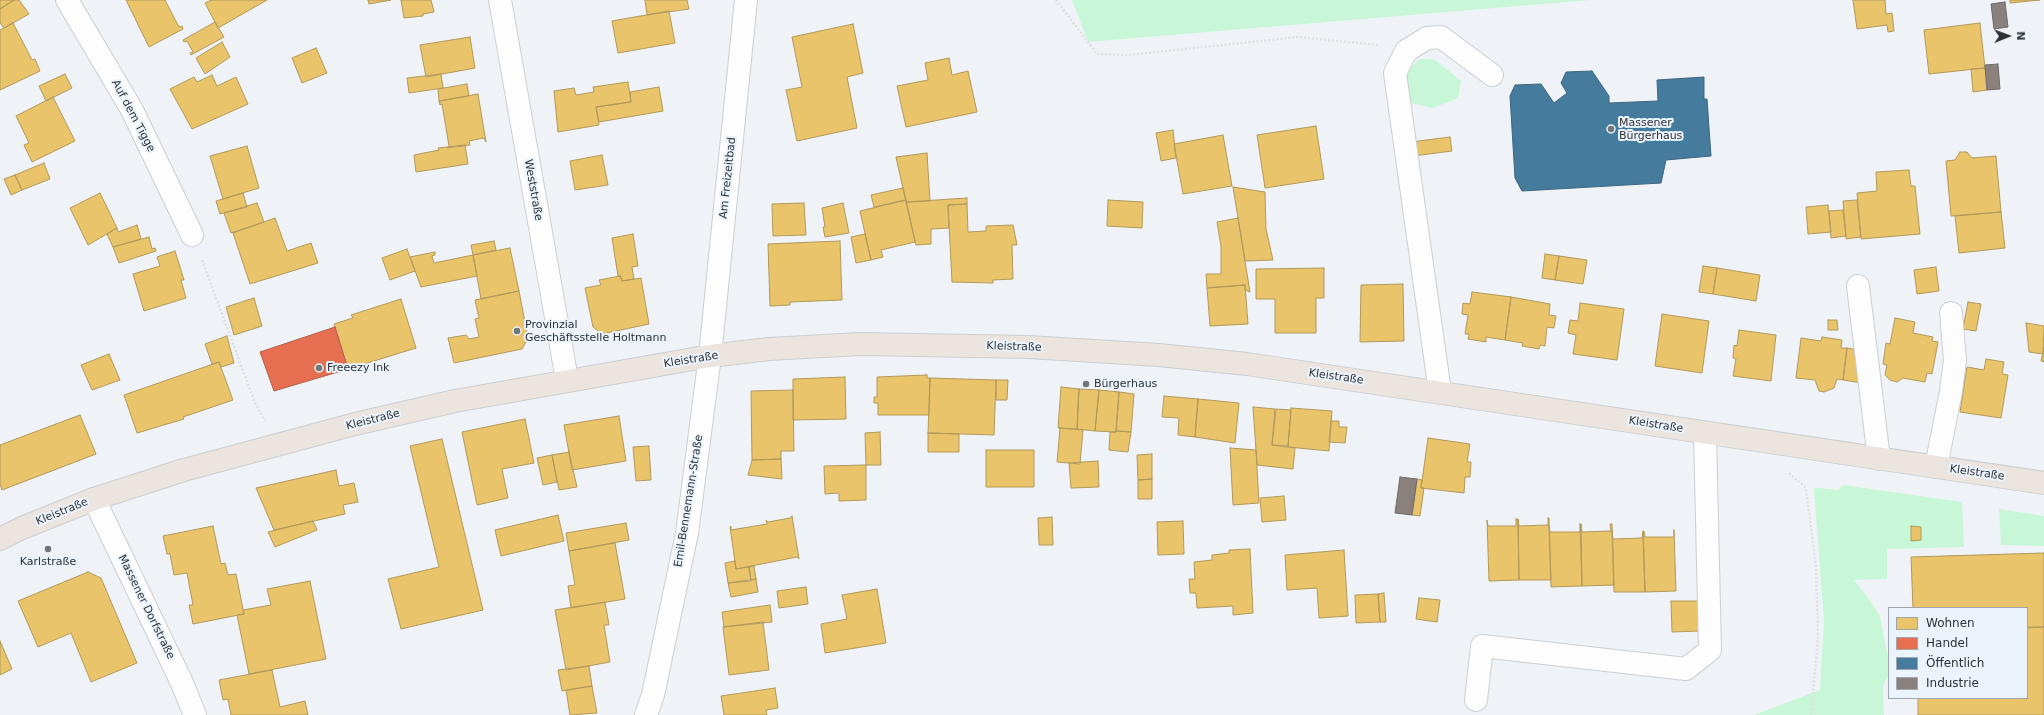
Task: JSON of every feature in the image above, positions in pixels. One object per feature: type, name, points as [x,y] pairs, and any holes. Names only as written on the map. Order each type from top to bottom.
[{"type":"main road","name":"Kleistraße","points":[[0,539],[22,528],[94,499],[184,470],[278,444],[455,401],[567,380],[710,356],[769,349],[860,344],[1028,347],[1159,355],[1247,364],[2044,483]]},
{"type":"street","name":"Auf dem Tigge","points":[[67,0],[132,110],[192,235]]},
{"type":"street","name":"Weststraße","points":[[500,0],[567,380]]},
{"type":"street","name":"Am Freizeitbad","points":[[710,356],[746,0]]},
{"type":"street","points":[[1440,392],[1395,73],[1406,51],[1427,38],[1441,37],[1492,75]]},
{"type":"street","points":[[1858,286],[1879,459]]},
{"type":"street","points":[[1936,467],[1951,391],[1955,360],[1951,313]]},
{"type":"street","name":"Emil-Bennemann-Straße","points":[[646,715],[653,695],[687,533],[710,356]]},
{"type":"street","points":[[1476,700],[1482,646],[1686,669],[1710,650],[1705,433]]},
{"type":"street","name":"Massener Dorfstraße","points":[[94,499],[196,715]]},
{"type":"path","points":[[1056,0],[1097,54],[1128,55],[1298,37],[1381,46],[1395,73]]},
{"type":"path","points":[[192,235],[255,403],[278,444]]},
{"type":"path","points":[[1784,445],[1784,469],[1806,488],[1816,567],[1818,637],[1810,715]]},
{"type":"green space","points":[[1072,0],[1591,0],[1088,42]]},
{"type":"green space","points":[[1419,59],[1434,59],[1461,81],[1458,98],[1433,108],[1407,102],[1406,73]]},
{"type":"green space","points":[[1843,485],[1962,502],[1964,547],[1887,549],[1887,579],[1854,580],[1880,616],[1888,658],[1888,677],[1883,686],[1884,715],[1754,715],[1820,690],[1824,621],[1814,490],[1815,488],[1819,488],[1838,490]]},
{"type":"green space","points":[[1999,509],[2044,516],[2044,546],[2001,545]]},
{"type":"building: Wohnen","points":[[0,0],[14,0],[0,9]]},
{"type":"building: Wohnen","points":[[14,0],[19,0],[29,14],[4,28],[0,23],[0,9]]},
{"type":"building: Wohnen","points":[[126,0],[165,0],[179,27],[182,26],[183,29],[149,47]]},
{"type":"building: Wohnen","points":[[211,0],[267,0],[218,28],[205,3]]},
{"type":"building: Wohnen","points":[[368,0],[391,0],[369,4]]},
{"type":"building: Wohnen","points":[[401,0],[431,0],[434,12],[423,14],[423,16],[404,18]]},
{"type":"building: Wohnen","points":[[645,0],[687,0],[689,9],[647,15]]},
{"type":"building: Wohnen","points":[[1853,0],[1885,0],[1886,14],[1892,13],[1894,31],[1888,32],[1887,25],[1857,29]]},
{"type":"building: Wohnen","points":[[2010,0],[2040,0],[2010,3]]},
{"type":"building: Wohnen","points":[[669,11],[675,43],[618,53],[612,21]]},
{"type":"building: Wohnen","points":[[215,22],[224,37],[191,55],[190,53],[193,52],[187,41],[184,42],[183,40]]},
{"type":"building: Wohnen","points":[[13,23],[32,60],[35,59],[40,71],[0,90],[0,30]]},
{"type":"building: Wohnen","points":[[1980,23],[1985,68],[1929,74],[1924,30]]},
{"type":"building: Wohnen","points":[[853,24],[863,73],[847,77],[857,128],[797,141],[786,90],[802,87],[792,37]]},
{"type":"building: Wohnen","points":[[470,37],[475,68],[426,77],[420,45]]},
{"type":"building: Wohnen","points":[[222,42],[230,57],[205,74],[196,58]]},
{"type":"building: Wohnen","points":[[316,48],[327,73],[302,83],[292,58]]},
{"type":"building: Wohnen","points":[[949,58],[952,75],[968,71],[977,112],[906,127],[897,86],[928,80],[925,63]]},
{"type":"building: Wohnen","points":[[1985,68],[1987,90],[1973,92],[1971,69]]},
{"type":"building: Wohnen","points":[[65,74],[72,88],[46,101],[39,86]]},
{"type":"building: Wohnen","points":[[441,74],[443,88],[409,93],[407,78]]},
{"type":"building: Wohnen","points":[[212,75],[217,86],[236,77],[248,104],[192,129],[170,89],[194,77],[197,82]]},
{"type":"building: Wohnen","points":[[628,82],[631,102],[596,107],[599,125],[558,132],[554,91],[574,88],[576,95],[594,92],[593,87]]},
{"type":"building: Wohnen","points":[[467,84],[469,96],[439,101],[438,89]]},
{"type":"building: Wohnen","points":[[659,87],[663,111],[599,122],[596,107],[631,102],[630,92]]},
{"type":"building: Wohnen","points":[[478,94],[486,142],[484,138],[469,141],[470,145],[447,148],[449,146],[442,104],[440,105],[439,101]]},
{"type":"building: Wohnen","points":[[53,97],[75,141],[32,162],[24,145],[29,143],[16,116]]},
{"type":"building: Wohnen","points":[[1316,126],[1324,179],[1265,188],[1257,135]]},
{"type":"building: Wohnen","points":[[1173,130],[1176,158],[1161,161],[1156,133]]},
{"type":"building: Wohnen","points":[[1223,135],[1232,186],[1183,194],[1174,144]]},
{"type":"building: Wohnen","points":[[1450,137],[1452,151],[1413,156],[1411,142]]},
{"type":"building: Wohnen","points":[[465,145],[468,164],[416,172],[414,155],[439,150],[438,148]]},
{"type":"building: Wohnen","points":[[247,146],[259,188],[223,199],[210,156]]},
{"type":"building: Wohnen","points":[[1960,152],[1967,152],[1972,158],[1996,156],[2001,212],[1951,216],[1946,161],[1955,160]]},
{"type":"building: Wohnen","points":[[927,153],[930,201],[906,202],[896,157]]},
{"type":"building: Wohnen","points":[[602,155],[608,185],[575,190],[570,161]]},
{"type":"building: Wohnen","points":[[44,163],[50,179],[22,190],[15,175]]},
{"type":"building: Wohnen","points":[[1909,170],[1911,186],[1915,186],[1920,234],[1861,239],[1857,193],[1877,191],[1876,172]]},
{"type":"building: Wohnen","points":[[15,175],[22,190],[11,195],[4,179]]},
{"type":"building: Wohnen","points":[[1233,187],[1265,192],[1266,229],[1273,260],[1245,261]]},
{"type":"building: Wohnen","points":[[903,188],[906,200],[874,207],[871,195]]},
{"type":"building: Wohnen","points":[[100,193],[117,228],[88,245],[70,208]]},
{"type":"building: Wohnen","points":[[243,193],[247,207],[220,214],[216,201]]},
{"type":"building: Wohnen","points":[[967,198],[967,204],[948,205],[949,228],[931,229],[931,244],[916,245],[906,202]]},
{"type":"building: Wohnen","points":[[906,200],[915,242],[881,250],[883,257],[871,260],[860,211]]},
{"type":"building: Wohnen","points":[[1108,200],[1143,202],[1142,228],[1107,226]]},
{"type":"building: Wohnen","points":[[1857,200],[1861,237],[1846,239],[1843,201]]},
{"type":"building: Wohnen","points":[[257,203],[264,222],[231,233],[224,213]]},
{"type":"building: Wohnen","points":[[804,203],[806,235],[773,236],[772,204]]},
{"type":"building: Wohnen","points":[[843,203],[849,233],[825,237],[822,208]]},
{"type":"building: Wohnen","points":[[967,204],[968,232],[986,231],[986,226],[1013,225],[1017,245],[1012,245],[1013,279],[993,280],[993,283],[952,282],[948,205]]},
{"type":"building: Wohnen","points":[[1828,205],[1831,232],[1808,234],[1806,207]]},
{"type":"building: Wohnen","points":[[1843,210],[1846,236],[1831,238],[1829,211]]},
{"type":"building: Wohnen","points":[[2001,212],[2005,248],[1959,253],[1955,216]]},
{"type":"building: Wohnen","points":[[275,218],[287,251],[311,243],[318,263],[250,284],[233,233]]},
{"type":"building: Wohnen","points":[[1238,218],[1250,292],[1245,290],[1245,285],[1207,288],[1206,274],[1221,274],[1221,246],[1217,222]]},
{"type":"building: Wohnen","points":[[137,225],[141,239],[113,247],[107,234],[117,228],[118,232]]},
{"type":"building: Wohnen","points":[[633,234],[638,266],[632,267],[634,279],[622,281],[620,276],[618,276],[612,238]]},
{"type":"building: Wohnen","points":[[865,234],[871,260],[856,263],[851,237]]},
{"type":"building: Wohnen","points":[[149,237],[152,249],[155,248],[156,251],[119,263],[113,247]]},
{"type":"building: Wohnen","points":[[494,241],[496,250],[473,255],[471,245]]},
{"type":"building: Wohnen","points":[[840,241],[842,300],[790,302],[790,305],[770,306],[768,244]]},
{"type":"building: Wohnen","points":[[510,248],[519,291],[481,299],[473,255]]},
{"type":"building: Wohnen","points":[[407,249],[415,271],[390,280],[382,258]]},
{"type":"building: Wohnen","points":[[175,251],[184,280],[181,280],[186,298],[144,311],[133,274],[160,266],[157,257]]},
{"type":"building: Wohnen","points":[[435,252],[435,255],[432,256],[434,263],[473,255],[477,276],[421,287],[410,257]]},
{"type":"building: Wohnen","points":[[1545,254],[1559,256],[1555,280],[1542,278]]},
{"type":"building: Wohnen","points":[[1559,256],[1587,260],[1583,284],[1555,280]]},
{"type":"building: Wohnen","points":[[1703,266],[1717,268],[1713,294],[1699,292]]},
{"type":"building: Wohnen","points":[[1936,267],[1939,291],[1917,294],[1914,270]]},
{"type":"building: Wohnen","points":[[1324,268],[1324,298],[1316,298],[1316,333],[1275,333],[1275,299],[1256,299],[1256,269]]},
{"type":"building: Wohnen","points":[[1717,268],[1760,275],[1756,301],[1713,294]]},
{"type":"building: Wohnen","points":[[620,276],[622,281],[641,278],[649,324],[602,334],[593,327],[585,288],[601,285],[599,280]]},
{"type":"building: Wohnen","points":[[1403,284],[1404,341],[1360,342],[1361,285]]},
{"type":"building: Wohnen","points":[[1245,285],[1248,324],[1210,326],[1207,288]]},
{"type":"building: Wohnen","points":[[519,291],[528,338],[522,349],[454,363],[448,338],[466,335],[469,339],[479,337],[475,319],[479,318],[475,300]]},
{"type":"building: Wohnen","points":[[1472,292],[1511,297],[1505,340],[1486,337],[1486,342],[1468,339],[1469,334],[1465,334],[1468,315],[1462,314],[1463,303],[1470,304]]},
{"type":"building: Wohnen","points":[[1511,297],[1550,304],[1549,315],[1556,316],[1554,328],[1547,327],[1545,346],[1540,345],[1539,349],[1522,346],[1523,343],[1505,340]]},
{"type":"building: Wohnen","points":[[254,298],[262,326],[234,335],[226,307]]},
{"type":"building: Wohnen","points":[[401,299],[416,348],[348,369],[334,324],[353,318],[351,315]]},
{"type":"building: Wohnen","points":[[1968,302],[1981,304],[1976,331],[1963,329]]},
{"type":"building: Wohnen","points":[[1580,303],[1624,309],[1617,360],[1573,354],[1576,335],[1568,333],[1570,320],[1578,321]]},
{"type":"building: Wohnen","points":[[1662,314],[1709,321],[1702,373],[1655,366]]},
{"type":"building: Wohnen","points":[[1895,318],[1915,322],[1913,333],[1933,337],[1932,341],[1938,342],[1932,374],[1927,373],[1925,382],[1903,378],[1897,382],[1890,380],[1885,375],[1887,365],[1883,364],[1886,343],[1890,344]]},
{"type":"building: Wohnen","points":[[1828,320],[1837,320],[1838,330],[1828,330]]},
{"type":"building: Wohnen","points":[[2026,323],[2044,326],[2043,354],[2029,352]]},
{"type":"building: Wohnen","points":[[1739,330],[1776,335],[1771,381],[1733,376],[1736,359],[1733,358],[1734,345],[1737,346]]},
{"type":"building: Wohnen","points":[[227,336],[234,363],[221,367],[219,362],[212,364],[205,344]]},
{"type":"building: Wohnen","points":[[1822,337],[1842,340],[1841,348],[1847,348],[1843,380],[1837,379],[1834,388],[1824,392],[1819,391],[1815,380],[1796,378],[1801,338],[1821,341]]},
{"type":"building: Wohnen","points":[[2044,347],[2044,362],[2041,361]]},
{"type":"building: Wohnen","points":[[1847,348],[1859,350],[1862,383],[1843,380]]},
{"type":"building: Wohnen","points":[[109,354],[120,380],[92,390],[81,365]]},
{"type":"building: Wohnen","points":[[1986,359],[2004,362],[2002,374],[2008,375],[2001,418],[1960,412],[1967,367],[1984,370]]},
{"type":"building: Wohnen","points":[[219,362],[233,400],[183,417],[184,419],[137,433],[124,395]]},
{"type":"building: Wohnen","points":[[927,375],[927,378],[930,378],[929,415],[878,415],[878,403],[874,403],[874,397],[877,397],[877,377]]},
{"type":"building: Wohnen","points":[[845,377],[846,419],[793,420],[793,379]]},
{"type":"building: Wohnen","points":[[930,378],[996,380],[994,435],[928,433]]},
{"type":"building: Wohnen","points":[[996,380],[1008,380],[1007,400],[996,400]]},
{"type":"building: Wohnen","points":[[1061,387],[1079,389],[1077,429],[1058,428]]},
{"type":"building: Wohnen","points":[[1079,389],[1099,390],[1095,431],[1077,429]]},
{"type":"building: Wohnen","points":[[793,390],[794,451],[781,451],[781,459],[752,460],[751,391]]},
{"type":"building: Wohnen","points":[[1099,390],[1119,392],[1116,432],[1095,431]]},
{"type":"building: Wohnen","points":[[1119,392],[1134,394],[1131,432],[1116,431]]},
{"type":"building: Wohnen","points":[[1164,396],[1198,399],[1195,437],[1178,435],[1179,418],[1162,417]]},
{"type":"building: Wohnen","points":[[1198,399],[1239,403],[1235,443],[1195,437]]},
{"type":"building: Wohnen","points":[[1253,407],[1275,409],[1272,445],[1295,448],[1293,469],[1257,465]]},
{"type":"building: Wohnen","points":[[1291,408],[1332,411],[1329,451],[1288,447]]},
{"type":"building: Wohnen","points":[[1276,409],[1291,410],[1288,446],[1272,445]]},
{"type":"building: Wohnen","points":[[80,415],[96,454],[2,490],[0,484],[0,445]]},
{"type":"building: Wohnen","points":[[619,416],[626,461],[572,470],[564,425]]},
{"type":"building: Wohnen","points":[[525,419],[534,463],[502,469],[508,498],[477,505],[462,432]]},
{"type":"building: Wohnen","points":[[1331,421],[1339,421],[1339,427],[1347,427],[1345,443],[1329,442]]},
{"type":"building: Wohnen","points":[[1060,428],[1083,430],[1080,464],[1057,462]]},
{"type":"building: Wohnen","points":[[880,432],[881,465],[866,465],[865,433]]},
{"type":"building: Wohnen","points":[[1110,432],[1131,432],[1128,452],[1109,450]]},
{"type":"building: Wohnen","points":[[928,433],[959,434],[959,452],[928,452]]},
{"type":"building: Wohnen","points":[[1428,438],[1470,444],[1467,462],[1471,462],[1470,477],[1465,477],[1464,493],[1421,488]]},
{"type":"building: Wohnen","points":[[442,439],[483,610],[401,629],[388,579],[439,567],[410,446]]},
{"type":"building: Wohnen","points":[[649,446],[651,480],[636,481],[633,447]]},
{"type":"building: Wohnen","points":[[1230,448],[1256,450],[1259,503],[1233,505]]},
{"type":"building: Wohnen","points":[[986,450],[1034,450],[1034,487],[986,487]]},
{"type":"building: Wohnen","points":[[569,452],[577,487],[559,490],[552,455]]},
{"type":"building: Wohnen","points":[[1152,454],[1152,479],[1138,480],[1137,455]]},
{"type":"building: Wohnen","points":[[552,455],[557,482],[543,485],[537,458]]},
{"type":"building: Wohnen","points":[[781,459],[782,479],[748,475],[752,460]]},
{"type":"building: Wohnen","points":[[1098,461],[1099,487],[1071,488],[1069,463]]},
{"type":"building: Wohnen","points":[[866,465],[866,500],[839,501],[839,493],[825,494],[824,466]]},
{"type":"building: Wohnen","points":[[336,470],[339,486],[354,483],[358,502],[343,505],[345,514],[274,530],[256,488]]},
{"type":"building: Wohnen","points":[[1152,479],[1152,499],[1138,499],[1138,480]]},
{"type":"building: Wohnen","points":[[1417,479],[1422,480],[1421,488],[1424,488],[1420,516],[1412,515]]},
{"type":"building: Wohnen","points":[[1284,496],[1286,520],[1262,522],[1260,498]]},
{"type":"building: Wohnen","points":[[558,515],[564,541],[501,556],[495,530]]},
{"type":"building: Wohnen","points":[[792,516],[799,559],[797,557],[736,569],[730,527],[731,526],[731,530],[767,524],[766,520],[768,522],[790,518]]},
{"type":"building: Wohnen","points":[[1052,517],[1053,545],[1039,545],[1038,518]]},
{"type":"building: Wohnen","points":[[1548,518],[1551,580],[1519,580],[1518,519],[1519,526],[1548,525]]},
{"type":"building: Wohnen","points":[[1516,519],[1518,519],[1519,580],[1489,581],[1487,520],[1488,526],[1516,526]]},
{"type":"building: Wohnen","points":[[313,521],[317,530],[275,547],[268,532]]},
{"type":"building: Wohnen","points":[[1183,521],[1184,554],[1158,555],[1157,522]]},
{"type":"building: Wohnen","points":[[626,523],[629,540],[569,551],[566,533]]},
{"type":"building: Wohnen","points":[[1580,524],[1582,586],[1551,587],[1549,525],[1550,532],[1580,532]]},
{"type":"building: Wohnen","points":[[1581,524],[1582,532],[1611,531],[1610,524],[1612,524],[1614,585],[1582,586]]},
{"type":"building: Wohnen","points":[[213,526],[221,564],[225,563],[228,575],[236,574],[244,614],[193,624],[189,605],[193,605],[187,573],[174,575],[170,554],[167,554],[163,536]]},
{"type":"building: Wohnen","points":[[1911,526],[1921,527],[1921,540],[1911,541]]},
{"type":"building: Wohnen","points":[[1674,530],[1676,591],[1645,592],[1643,531],[1645,537],[1674,537]]},
{"type":"building: Wohnen","points":[[1612,531],[1613,539],[1642,538],[1643,531],[1645,592],[1614,592]]},
{"type":"building: Wohnen","points":[[615,543],[625,599],[571,608],[568,586],[575,585],[569,551]]},
{"type":"building: Wohnen","points":[[1250,549],[1253,613],[1233,615],[1233,606],[1197,608],[1196,593],[1190,593],[1189,579],[1195,579],[1194,562],[1212,560],[1212,555],[1229,553],[1229,550]]},
{"type":"building: Wohnen","points":[[1344,550],[1348,616],[1319,618],[1317,588],[1287,590],[1285,555]]},
{"type":"building: Wohnen","points":[[2044,553],[2044,627],[2028,627],[2028,607],[1913,607],[1911,557]]},
{"type":"building: Wohnen","points":[[735,561],[736,569],[749,567],[751,581],[728,583],[725,563]]},
{"type":"building: Wohnen","points":[[754,566],[756,579],[751,580],[749,567]]},
{"type":"building: Wohnen","points":[[88,572],[101,578],[137,663],[91,682],[71,633],[38,647],[18,601]]},
{"type":"building: Wohnen","points":[[756,579],[758,592],[731,597],[728,583]]},
{"type":"building: Wohnen","points":[[310,581],[326,659],[249,674],[237,615],[244,614],[243,610],[271,605],[267,589]]},
{"type":"building: Wohnen","points":[[806,587],[808,604],[779,608],[777,591]]},
{"type":"building: Wohnen","points":[[877,589],[886,643],[825,653],[821,624],[847,619],[842,595]]},
{"type":"building: Wohnen","points":[[1384,593],[1386,622],[1380,622],[1378,594]]},
{"type":"building: Wohnen","points":[[1378,594],[1380,622],[1356,623],[1355,595]]},
{"type":"building: Wohnen","points":[[1419,598],[1440,600],[1437,622],[1416,619]]},
{"type":"building: Wohnen","points":[[1671,601],[1700,601],[1700,631],[1672,632]]},
{"type":"building: Wohnen","points":[[605,602],[609,625],[604,625],[610,662],[566,670],[555,610]]},
{"type":"building: Wohnen","points":[[770,605],[772,622],[724,627],[722,612]]},
{"type":"building: Wohnen","points":[[763,622],[769,670],[729,675],[723,627]]},
{"type":"building: Wohnen","points":[[2044,627],[2044,715],[1918,715],[1918,699],[2028,699],[2028,628]]},
{"type":"building: Wohnen","points":[[0,641],[12,669],[0,675]]},
{"type":"building: Wohnen","points":[[589,666],[592,686],[562,691],[558,670]]},
{"type":"building: Wohnen","points":[[272,670],[280,707],[305,701],[308,715],[231,715],[228,699],[223,700],[219,680]]},
{"type":"building: Wohnen","points":[[592,686],[597,713],[570,715],[566,690]]},
{"type":"building: Wohnen","points":[[775,688],[778,708],[766,710],[767,715],[724,715],[721,696]]},
{"type":"building: Handel","points":[[335,327],[348,369],[274,391],[260,352]]},
{"type":"building: Öffentlich","name":"Massener Bürgerhaus","points":[[1592,71],[1609,96],[1609,103],[1658,101],[1657,80],[1704,77],[1704,99],[1707,99],[1711,156],[1666,160],[1661,183],[1522,191],[1515,178],[1510,96],[1515,85],[1541,84],[1554,103],[1567,93],[1561,83],[1566,72]]},
{"type":"building: Industrie","points":[[2005,2],[2008,27],[1994,29],[1991,4]]},
{"type":"building: Industrie","points":[[1998,64],[2000,89],[1987,90],[1985,65]]},
{"type":"building: Industrie","points":[[1400,477],[1417,479],[1412,515],[1395,513]]},
{"type":"place","name":"Massener Bürgerhaus","points":[[1611,129]]},
{"type":"place","name":"Provinzial Geschäftsstelle Holtmann","points":[[517,331]]},
{"type":"place","name":"Freeezy Ink","points":[[319,368]]},
{"type":"place","name":"Bürgerhaus","points":[[1086,384]]},
{"type":"place","name":"Karlstraße","points":[[48,549]]}]
